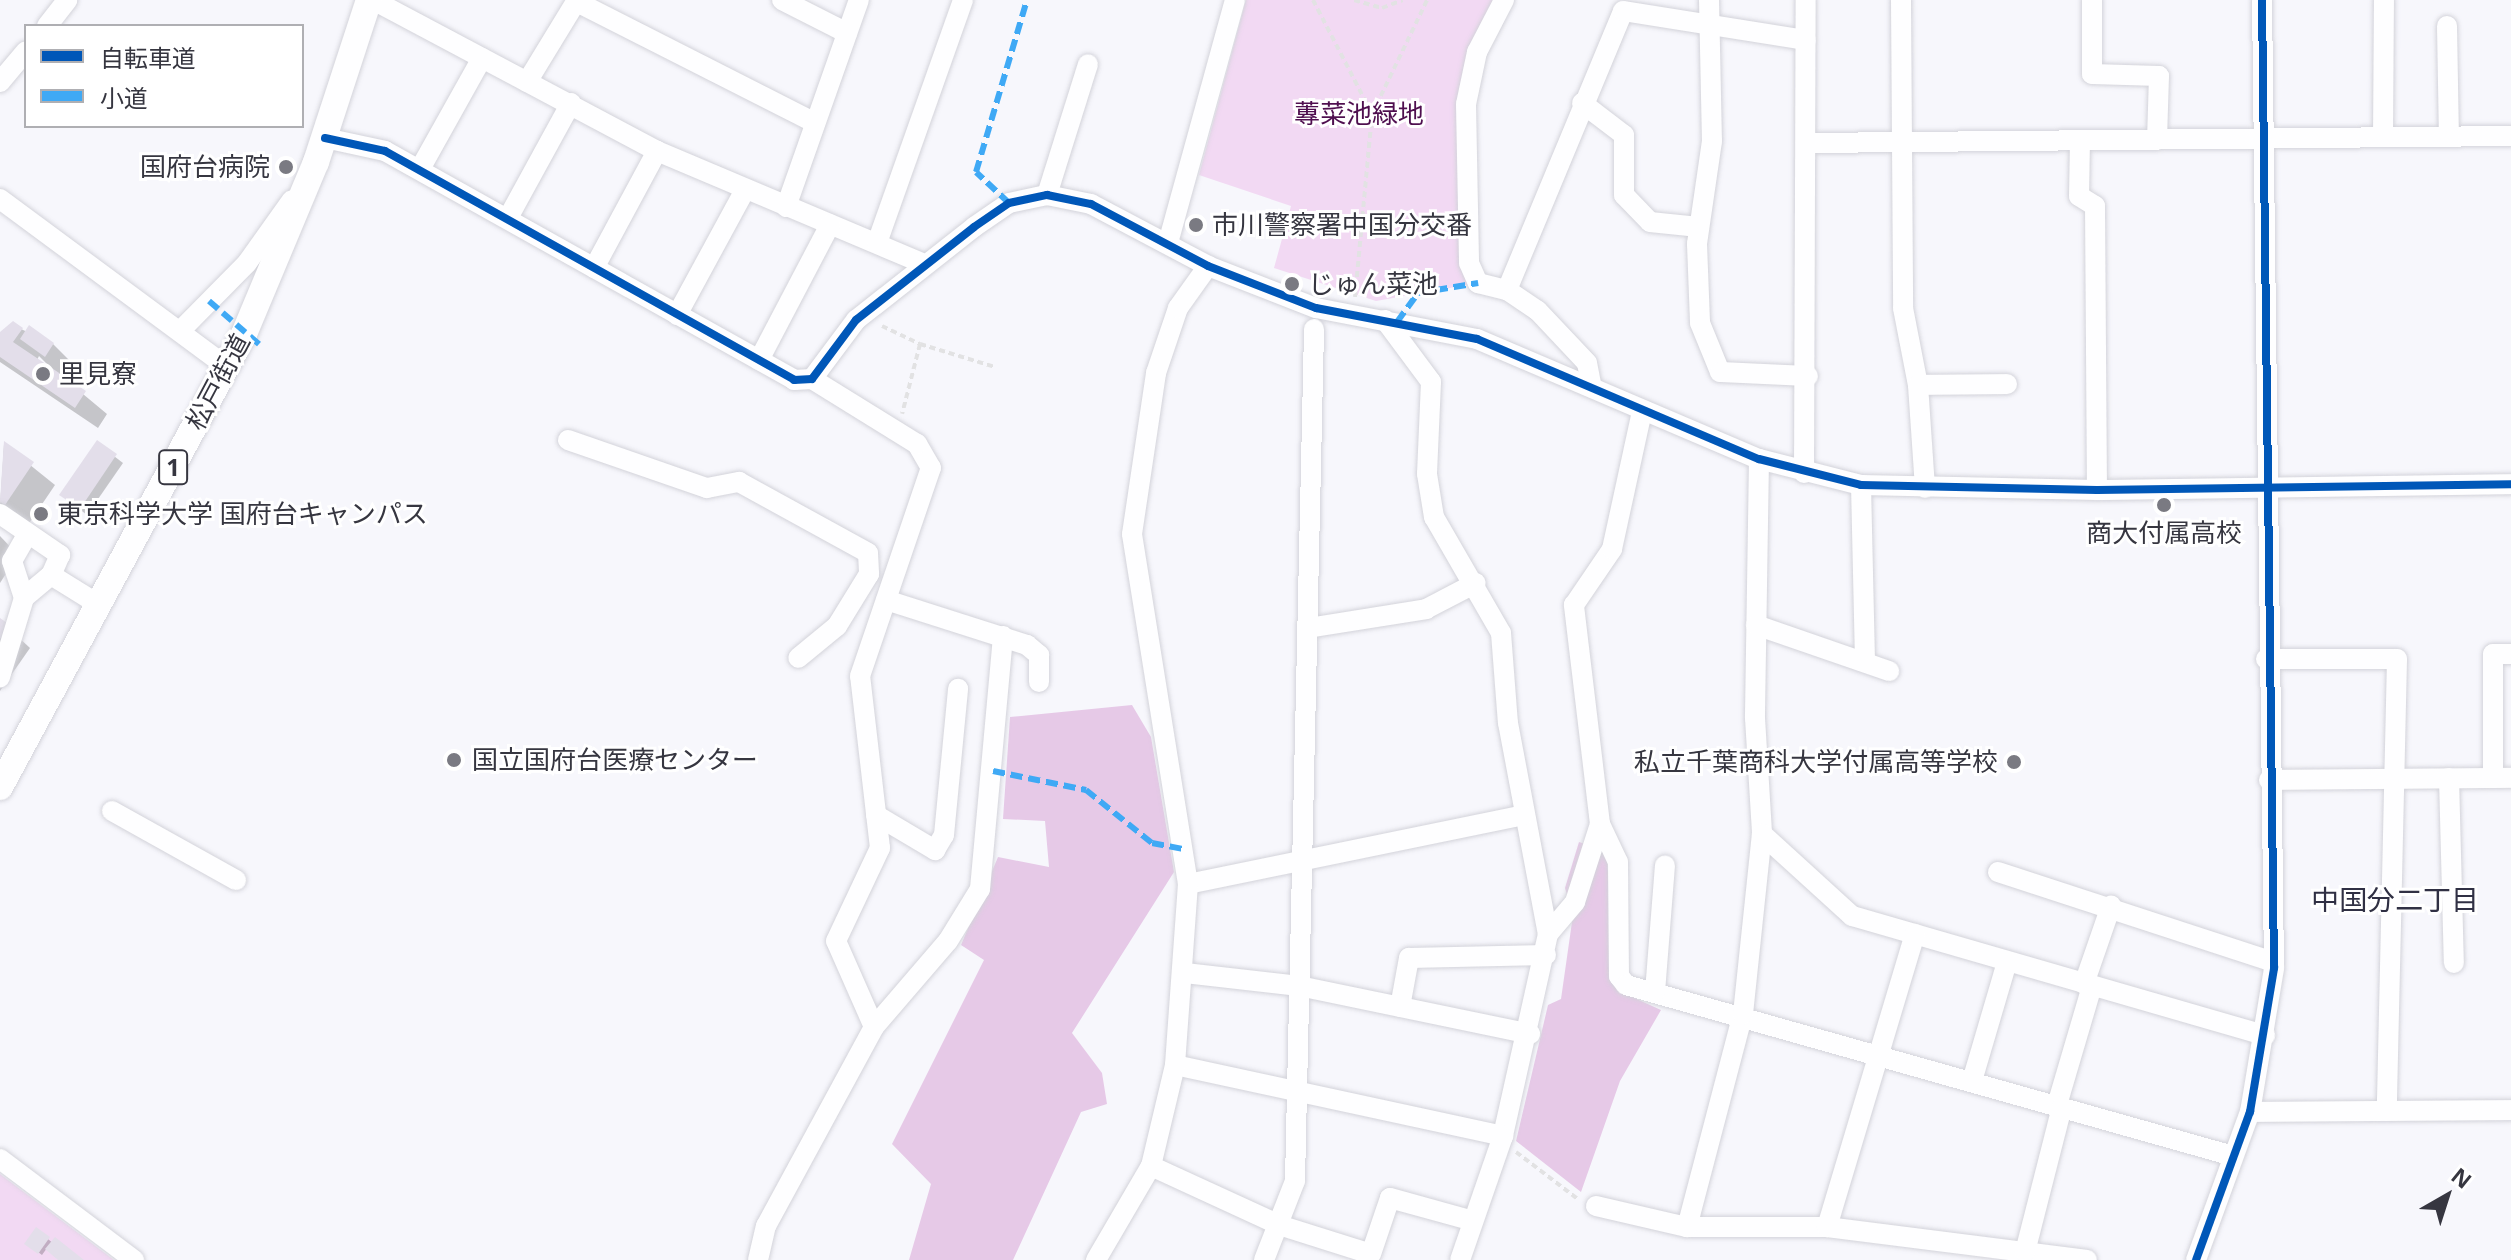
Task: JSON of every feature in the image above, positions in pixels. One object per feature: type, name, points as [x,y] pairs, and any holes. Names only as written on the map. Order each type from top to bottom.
[{"type":"main road","name":"松戸街道","points":[[1,783],[227,367],[320,150],[371,0]]},
{"type":"street","points":[[49,24],[67,0]]},
{"type":"street","points":[[371,0],[657,151],[924,264]]},
{"type":"street","points":[[782,0],[847,33]]},
{"type":"street","points":[[786,207],[859,0]]},
{"type":"street","points":[[877,243],[963,0]]},
{"type":"street","points":[[1168,243],[1235,0]]},
{"type":"street","points":[[1504,0],[1477,52],[1466,104],[1469,263],[1478,283],[1507,290],[1587,363],[1592,388]]},
{"type":"street","points":[[1709,0],[1712,141],[1699,227],[1700,323],[1720,372],[1808,376]]},
{"type":"street","points":[[1804,473],[1808,376],[1806,0]]},
{"type":"street","points":[[1901,0],[1899,142],[1903,308],[1918,385],[1925,488]]},
{"type":"street","points":[[2092,0],[2092,74],[2159,76],[2157,140]]},
{"type":"street","points":[[2196,1260],[2250,1112],[2265,1035],[2273,962],[2264,487],[2262,0]]},
{"type":"street","points":[[2383,137],[2384,0]]},
{"type":"street","points":[[527,82],[577,1],[815,123]]},
{"type":"street","points":[[1507,290],[1582,103],[1623,11],[1806,40]]},
{"type":"street","points":[[2447,26],[2449,137]]},
{"type":"street","points":[[0,82],[24,53]]},
{"type":"street","points":[[420,169],[482,58]]},
{"type":"street","points":[[1047,195],[1088,64]]},
{"type":"street","points":[[508,218],[571,103]]},
{"type":"street","points":[[1582,103],[1624,135],[1624,195],[1650,222],[1699,227]]},
{"type":"street","points":[[1808,143],[2511,136]]},
{"type":"street","points":[[2080,140],[2079,196],[2095,206],[2097,490]]},
{"type":"street","points":[[183,328],[247,263],[320,150],[385,151],[794,380],[812,379],[897,431],[931,468],[860,676],[876,815],[876,866],[848,905],[836,941],[874,1027]]},
{"type":"street","points":[[594,268],[657,151]]},
{"type":"street","points":[[677,315],[745,190]]},
{"type":"street","points":[[812,379],[864,312],[924,264],[1009,203],[1047,195],[1091,204],[1208,266],[1354,316],[1477,339],[1759,459],[1804,473],[1861,485],[2097,490],[2511,484]]},
{"type":"street","points":[[0,199],[183,328],[227,367]]},
{"type":"street","points":[[759,360],[830,225]]},
{"type":"street","points":[[1096,1260],[1151,1166],[1175,1065],[1185,973],[1188,884],[1132,534],[1156,373],[1178,308],[1208,266]]},
{"type":"street","points":[[1385,320],[1431,382],[1427,474],[1434,517],[1476,583],[1501,633],[1523,815],[1547,945],[1530,1034],[1502,1139],[1460,1260]]},
{"type":"street","points":[[1264,1260],[1295,1181],[1314,329]]},
{"type":"street","points":[[1918,385],[2007,384]]},
{"type":"street","points":[[1642,411],[1612,549],[1574,605],[1600,824],[1618,862],[1619,976],[1655,992],[1743,1014],[2233,1156]]},
{"type":"street","points":[[568,440],[707,488],[739,482],[868,553],[869,574],[837,626],[798,658]]},
{"type":"street","points":[[1687,1227],[1743,1014],[1762,834],[1756,625],[1759,459]]},
{"type":"street","points":[[1861,485],[1865,662]]},
{"type":"street","points":[[0,514],[60,555],[51,575],[24,598],[0,677]]},
{"type":"street","points":[[24,598],[12,561],[28,533]]},
{"type":"street","points":[[51,575],[98,604]]},
{"type":"street","points":[[1308,628],[1426,609],[1476,583]]},
{"type":"street","points":[[886,600],[1003,636],[1039,655],[1039,682]]},
{"type":"street","points":[[1756,625],[1889,671]]},
{"type":"street","points":[[758,1260],[766,1226],[874,1027],[948,941],[980,889],[1003,636]]},
{"type":"street","points":[[2269,780],[2502,778],[2493,654],[2511,654]]},
{"type":"street","points":[[2266,659],[2397,659],[2387,1111]]},
{"type":"street","points":[[876,815],[935,850],[944,835],[958,689]]},
{"type":"street","points":[[2449,778],[2454,963]]},
{"type":"street","points":[[112,811],[236,880]]},
{"type":"street","points":[[1188,884],[1303,864],[1523,815]]},
{"type":"street","points":[[1547,945],[1575,902],[1600,824]]},
{"type":"street","points":[[1762,834],[1852,916],[2265,1035]]},
{"type":"street","points":[[1655,992],[1665,865]]},
{"type":"street","points":[[1998,872],[2111,906],[2273,962]]},
{"type":"street","points":[[2025,1252],[2088,985],[2111,906]]},
{"type":"street","points":[[1827,1227],[1876,1053],[1915,934]]},
{"type":"street","points":[[1400,1007],[1409,958],[1547,945]]},
{"type":"street","points":[[1972,1081],[2007,962]]},
{"type":"street","points":[[1185,973],[1299,986],[1530,1034]]},
{"type":"street","points":[[1175,1065],[1502,1139]]},
{"type":"street","points":[[2250,1112],[2511,1110]]},
{"type":"street","points":[[0,1159],[134,1260]]},
{"type":"street","points":[[1151,1166],[1279,1225],[1371,1254],[1390,1198],[1473,1221]]},
{"type":"street","points":[[1596,1206],[1687,1227],[1827,1227],[1997,1254],[2025,1252],[2087,1260]]},
{"type":"path","points":[[1313,0],[1372,114]]},
{"type":"path","points":[[1354,0],[1382,8],[1403,0]]},
{"type":"path","points":[[1354,316],[1360,187],[1372,114],[1427,0]]},
{"type":"path","points":[[864,312],[920,344],[995,367]]},
{"type":"path","points":[[897,431],[920,344]]},
{"type":"path","points":[[1502,1139],[1596,1206]]},
{"type":"green space","name":"蓴菜池緑地","points":[[1246,0],[1504,0],[1477,52],[1469,262],[1478,283],[1376,301],[1274,268],[1291,206],[1199,175]]},
{"type":"green space","points":[[0,1174],[114,1260],[0,1260]]},
{"type":"shaded area","points":[[1132,705],[1151,737],[1174,872],[1072,1033],[1102,1073],[1107,1104],[1081,1112],[1013,1260],[909,1260],[931,1184],[892,1144],[984,960],[961,945],[998,857],[1049,867],[1045,821],[1003,819],[1010,717]]},
{"type":"shaded area","points":[[1579,842],[1606,851],[1619,991],[1661,1010],[1620,1081],[1581,1192],[1516,1141],[1548,1005],[1561,999],[1573,915],[1565,888]]},
{"type":"building","name":"里見寮","points":[[13,321],[23,328],[13,342],[86,391],[75,408],[0,357],[0,332]]},
{"type":"building","points":[[29,325],[54,343],[45,357],[20,339]]},
{"type":"building","points":[[97,440],[117,454],[80,509],[59,495]]},
{"type":"building","points":[[4,441],[34,462],[5,505],[0,502]]},
{"type":"building","points":[[0,618],[10,625],[0,639]]},
{"type":"building","points":[[36,1227],[50,1237],[38,1254],[24,1244]]},
{"type":"building","points":[[55,1237],[84,1260],[58,1260],[45,1249]]},
{"type":"marked path","points":[[1009,203],[976,172],[1027,0]]},
{"type":"marked path","points":[[1397,322],[1418,293],[1478,283]]},
{"type":"marked path","points":[[209,301],[260,345]]},
{"type":"marked path","points":[[993,771],[1086,790],[1152,843],[1182,849]]},
{"type":"cycle path","points":[[2196,1260],[2250,1112],[2274,968],[2262,0]]},
{"type":"cycle path","points":[[325,138],[385,151],[794,380],[812,379],[856,320],[974,227],[1009,203],[1047,195],[1091,204],[1208,266],[1316,308],[1477,339],[1759,459],[1861,485],[2097,490],[2511,484]]},
{"type":"place","name":"国府台病院","points":[[286,167]]},
{"type":"place","name":"市川警察署中国分交番","points":[[1196,225]]},
{"type":"place","name":"じゅん菜池","points":[[1292,284]]},
{"type":"place","name":"里見寮","points":[[43,374]]},
{"type":"place","name":"商大付属高校","points":[[2164,505]]},
{"type":"place","name":"東京科学大学 国府台キャンパス","points":[[41,514]]},
{"type":"place","name":"国立国府台医療センター","points":[[454,760]]},
{"type":"place","name":"私立千葉商科大学付属高等学校","points":[[2014,762]]},
{"type":"district","name":"中国分二丁目","points":[[2395,899]]}]
